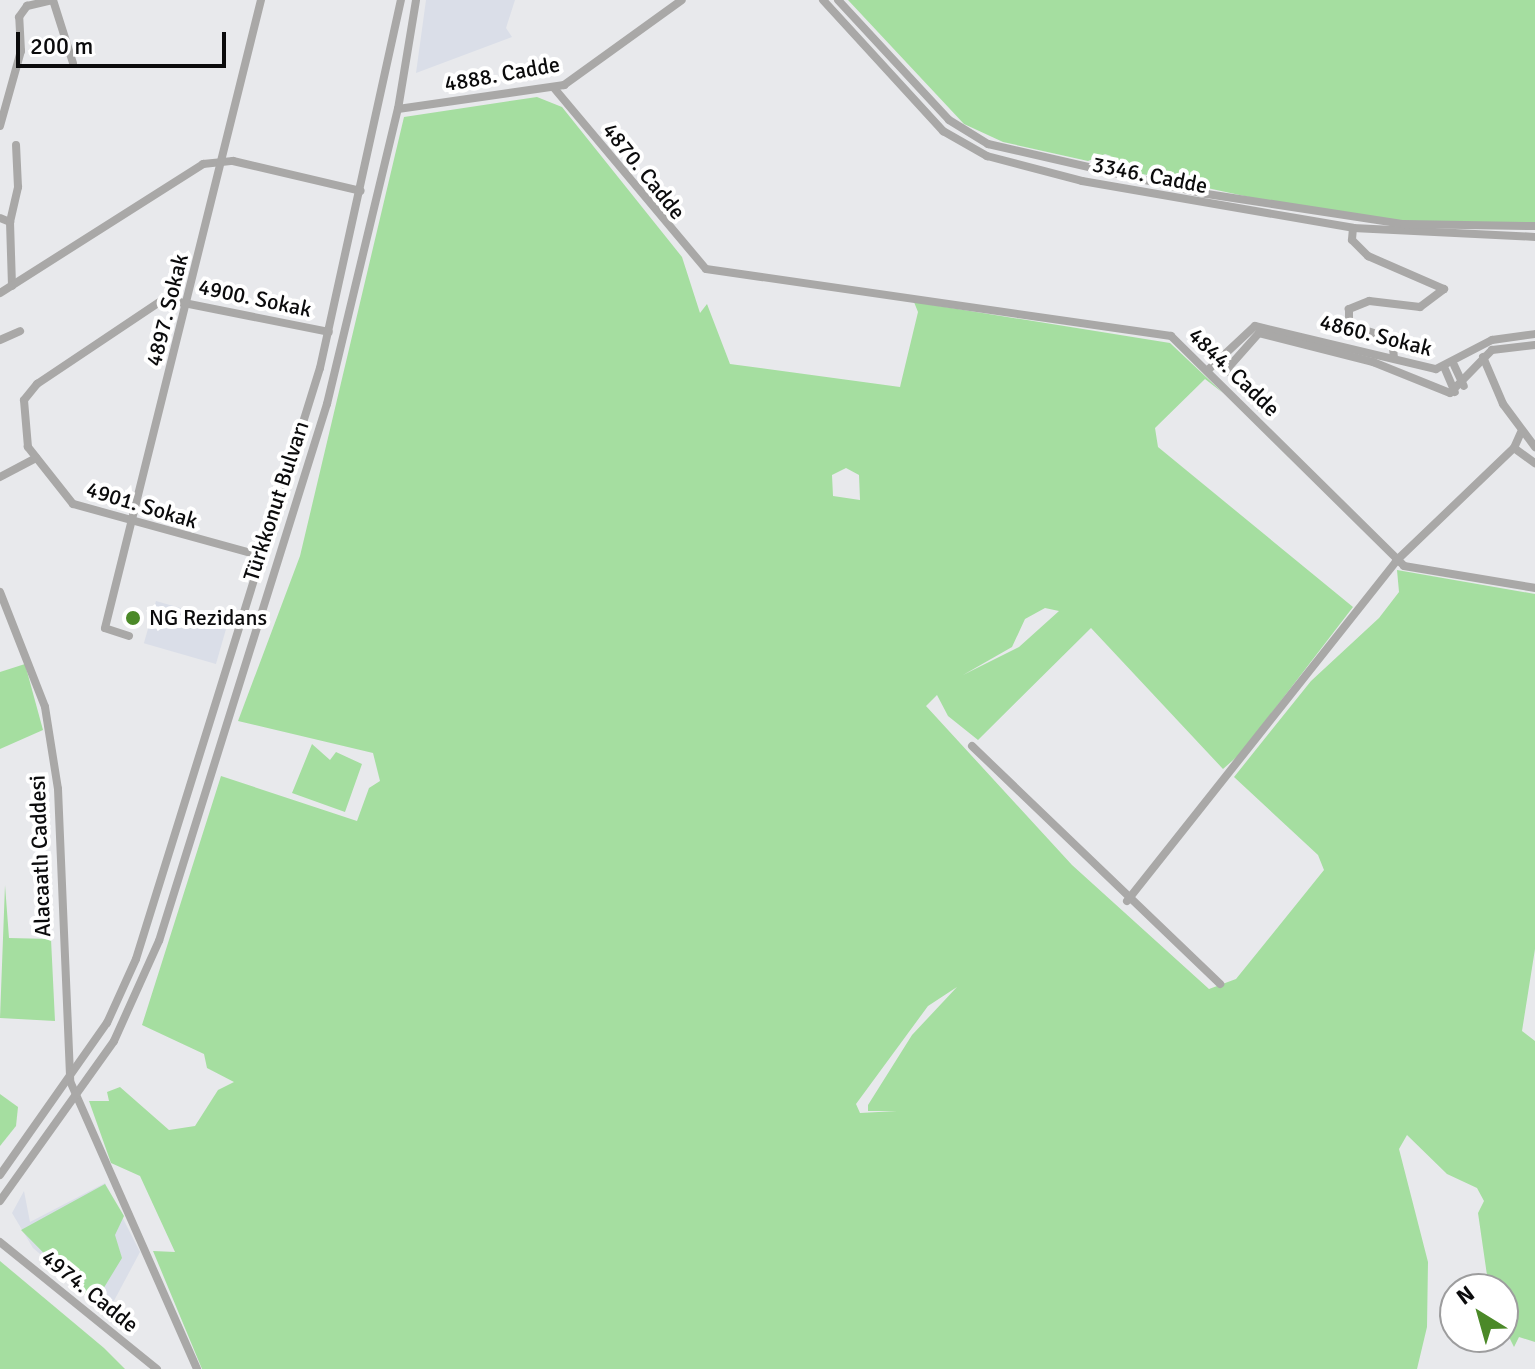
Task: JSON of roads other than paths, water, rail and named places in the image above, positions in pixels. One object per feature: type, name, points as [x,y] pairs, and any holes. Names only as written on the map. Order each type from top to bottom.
[{"type":"street","points":[[1,121],[21,51],[19,17],[27,6],[53,0],[73,63]]},
{"type":"street","name":"4897. Sokak","points":[[129,636],[105,628],[189,304],[218,160],[261,0]]},
{"type":"street","name":"Türkkonut Bulvarı","points":[[0,1175],[70,1081],[136,959],[329,332],[401,0]]},
{"type":"street","name":"Türkkonut Bulvarı","points":[[0,1201],[76,1097],[130,1012],[159,941],[327,404],[398,109],[416,0]]},
{"type":"street","name":"4888. Cadde","points":[[398,109],[554,88],[682,0]]},
{"type":"street","name":"3346. Cadde","points":[[823,0],[943,131],[968,148],[1082,181],[1353,228],[1535,237]]},
{"type":"street","name":"3346. Cadde","points":[[838,0],[949,120],[988,144],[1207,194],[1404,224],[1535,226]]},
{"type":"street","name":"4870. Cadde","points":[[554,88],[689,257],[711,271]]},
{"type":"street","points":[[12,286],[14,253],[10,222],[18,187],[16,145]]},
{"type":"street","points":[[0,293],[191,170],[218,160],[361,191]]},
{"type":"street","points":[[0,218],[10,222]]},
{"type":"street","points":[[1353,228],[1352,240],[1368,256],[1444,289],[1420,307],[1369,301],[1349,309],[1349,325],[1392,339],[1394,358]]},
{"type":"street","points":[[0,249],[14,253]]},
{"type":"street","name":"4844. Cadde","points":[[711,271],[1164,335],[1209,369],[1396,561],[1426,574],[1535,588]]},
{"type":"street","name":"4900. Sokak","points":[[92,347],[164,299],[329,332]]},
{"type":"street","name":"4860. Sokak","points":[[1209,369],[1249,328],[1449,367],[1492,340],[1535,334]]},
{"type":"street","points":[[0,340],[20,331]]},
{"type":"street","points":[[1261,408],[1227,369],[1259,333],[1455,392]]},
{"type":"street","points":[[1455,392],[1464,386],[1483,357],[1535,345]]},
{"type":"street","name":"4901. Sokak","points":[[92,347],[24,400],[22,432],[36,458],[73,504],[130,524],[262,556]]},
{"type":"street","points":[[1483,357],[1521,432],[1535,447]]},
{"type":"street","points":[[1449,367],[1464,386]]},
{"type":"street","points":[[1449,367],[1455,392]]},
{"type":"street","points":[[1127,901],[1396,561],[1514,448],[1521,432]]},
{"type":"street","points":[[1514,448],[1535,463]]},
{"type":"street","points":[[0,477],[36,458]]},
{"type":"street","name":"Alacaatlı Caddesi","points":[[0,592],[45,707],[58,789],[70,1081],[197,1369]]},
{"type":"street","points":[[972,746],[1127,901],[1220,984]]},
{"type":"street","name":"4974. Cadde","points":[[0,1242],[157,1369]]},
{"type":"place","name":"NG Rezidans","points":[[133,618]]}]
